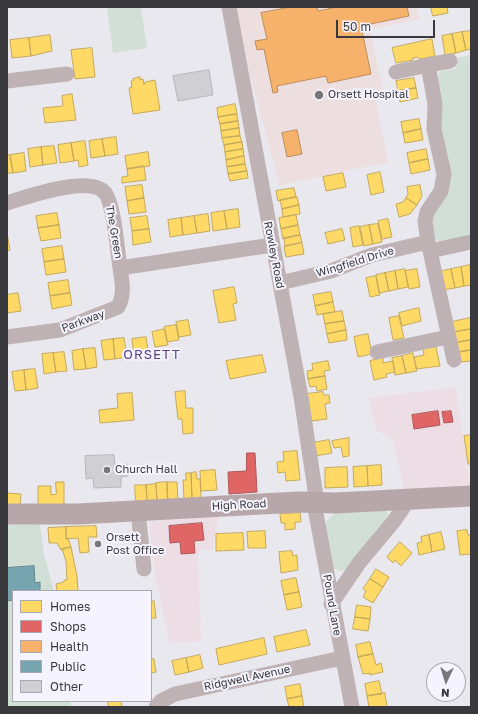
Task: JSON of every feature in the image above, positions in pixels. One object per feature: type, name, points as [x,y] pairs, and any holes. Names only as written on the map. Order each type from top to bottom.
[{"type":"main road","name":"High Road","points":[[7,514],[43,515],[471,496]]},
{"type":"street","name":"Rowley Road","points":[[229,7],[301,397],[315,503]]},
{"type":"street","points":[[396,72],[450,61]]},
{"type":"street","points":[[428,65],[436,104],[434,129],[444,174],[441,191],[427,212],[425,221],[429,247],[454,360]]},
{"type":"street","points":[[7,81],[67,74]]},
{"type":"street","name":"The Green","points":[[7,203],[33,193],[64,188],[92,185],[101,188],[107,196],[111,210],[120,268],[272,245]]},
{"type":"street","name":"Wingfield Drive","points":[[280,283],[332,271],[372,255],[471,242]]},
{"type":"street","name":"Parkway","points":[[7,337],[60,330],[118,307],[122,300],[123,290],[120,268]]},
{"type":"street","points":[[377,352],[448,337]]},
{"type":"street","points":[[331,604],[358,563],[394,521],[409,499]]},
{"type":"street","name":"Pound Lane","points":[[315,503],[331,604],[352,707]]},
{"type":"street","points":[[138,511],[144,569]]},
{"type":"street","name":"Ridgwell Avenue","points":[[156,707],[161,701],[175,694],[342,658]]},
{"type":"shaded area","points":[[107,7],[141,7],[147,48],[113,53]]},
{"type":"shaded area","name":"Orsett Hospital","points":[[233,7],[416,7],[419,19],[370,29],[385,99],[376,101],[388,162],[290,183],[280,187]]},
{"type":"shaded area","points":[[471,55],[471,237],[443,242],[436,240],[433,236],[432,214],[445,192],[435,82],[440,71],[456,69],[453,59]]},
{"type":"shaded area","points":[[456,387],[470,485],[404,490],[393,440],[376,430],[369,398]]},
{"type":"shaded area","points":[[386,510],[388,514],[387,520],[346,570],[339,571],[333,568],[323,524],[336,513]]},
{"type":"shaded area","points":[[219,516],[212,550],[203,549],[198,552],[201,641],[170,643],[155,576],[149,522]]},
{"type":"shaded area","points":[[40,524],[44,554],[54,590],[12,590],[12,702],[70,702],[71,707],[7,707],[7,525]]},
{"type":"building: Homes","points":[[431,7],[447,7],[448,13],[433,16]]},
{"type":"building: Homes","points":[[471,31],[471,49],[466,50],[462,32]]},
{"type":"building: Homes","points":[[462,32],[466,50],[456,53],[452,34]]},
{"type":"building: Homes","points":[[452,34],[456,53],[445,55],[442,36]]},
{"type":"building: Homes","points":[[50,35],[52,51],[31,56],[29,38]]},
{"type":"building: Homes","points":[[29,38],[31,56],[12,58],[10,40]]},
{"type":"building: Homes","points":[[432,39],[435,56],[420,59],[417,57],[413,58],[413,60],[396,63],[392,48]]},
{"type":"building: Homes","points":[[92,48],[95,77],[75,79],[71,50]]},
{"type":"building: Homes","points":[[140,77],[140,80],[143,79],[144,85],[145,82],[155,80],[160,110],[133,114],[129,88],[132,87],[131,81],[133,81],[133,79]]},
{"type":"building: Homes","points":[[414,78],[416,88],[398,91],[396,81]]},
{"type":"building: Homes","points":[[416,88],[418,98],[400,102],[398,91]]},
{"type":"building: Homes","points":[[72,94],[76,120],[45,123],[43,108],[63,106],[62,96]]},
{"type":"building: Homes","points":[[235,104],[237,114],[218,117],[217,108]]},
{"type":"building: Homes","points":[[237,114],[238,121],[220,124],[218,117]]},
{"type":"building: Homes","points":[[419,119],[421,129],[403,133],[401,122]]},
{"type":"building: Homes","points":[[238,121],[239,128],[221,131],[220,124]]},
{"type":"building: Homes","points":[[239,128],[240,136],[222,138],[221,131]]},
{"type":"building: Homes","points":[[421,129],[423,140],[405,143],[403,133]]},
{"type":"building: Homes","points":[[240,136],[242,142],[224,145],[222,138]]},
{"type":"building: Homes","points":[[116,137],[118,154],[105,156],[102,139]]},
{"type":"building: Homes","points":[[102,139],[105,156],[91,158],[89,141]]},
{"type":"building: Homes","points":[[85,141],[88,165],[79,167],[78,160],[74,161],[71,143]]},
{"type":"building: Homes","points":[[242,142],[243,149],[225,152],[224,145]]},
{"type":"building: Homes","points":[[71,143],[74,161],[60,163],[58,145]]},
{"type":"building: Homes","points":[[54,146],[57,163],[43,165],[41,147]]},
{"type":"building: Homes","points":[[41,147],[43,165],[30,167],[28,149]]},
{"type":"building: Homes","points":[[243,149],[244,156],[226,160],[225,152]]},
{"type":"building: Homes","points":[[426,149],[428,159],[409,163],[407,153]]},
{"type":"building: Homes","points":[[148,152],[150,166],[127,169],[125,156]]},
{"type":"building: Homes","points":[[24,153],[26,171],[13,173],[10,155]]},
{"type":"building: Homes","points":[[7,155],[10,155],[13,173],[7,173]]},
{"type":"building: Homes","points":[[244,156],[245,164],[227,167],[226,160]]},
{"type":"building: Homes","points":[[428,159],[430,170],[411,174],[409,163]]},
{"type":"building: Homes","points":[[245,164],[247,171],[228,174],[227,167]]},
{"type":"building: Homes","points":[[144,166],[146,180],[122,183],[122,177],[128,176],[127,169]]},
{"type":"building: Homes","points":[[247,171],[248,178],[230,181],[228,174]]},
{"type":"building: Homes","points":[[380,172],[384,192],[371,195],[367,175]]},
{"type":"building: Homes","points":[[343,173],[346,187],[326,191],[323,177]]},
{"type":"building: Homes","points":[[142,185],[144,198],[127,201],[125,187]]},
{"type":"building: Homes","points":[[420,185],[422,196],[417,205],[406,198],[408,194],[407,187]]},
{"type":"building: Homes","points":[[294,188],[296,197],[278,201],[276,191]]},
{"type":"building: Homes","points":[[297,197],[299,205],[282,209],[280,200]]},
{"type":"building: Homes","points":[[144,198],[146,212],[129,214],[127,201]]},
{"type":"building: Homes","points":[[406,198],[417,205],[410,214],[399,217],[396,204],[403,202]]},
{"type":"building: Homes","points":[[299,205],[300,214],[283,217],[282,209]]},
{"type":"building: Homes","points":[[238,209],[240,227],[227,229],[224,211]]},
{"type":"building: Homes","points":[[224,211],[227,229],[213,231],[211,213]]},
{"type":"building: Homes","points":[[57,213],[59,225],[38,228],[36,216]]},
{"type":"building: Homes","points":[[208,214],[210,231],[197,233],[194,216]]},
{"type":"building: Homes","points":[[296,215],[298,225],[281,229],[279,218]]},
{"type":"building: Homes","points":[[147,216],[149,229],[132,231],[130,218]]},
{"type":"building: Homes","points":[[194,216],[197,233],[183,235],[181,218]]},
{"type":"building: Homes","points":[[181,218],[183,235],[170,237],[168,220]]},
{"type":"building: Homes","points":[[388,219],[392,237],[382,239],[378,221]]},
{"type":"building: Homes","points":[[378,224],[382,242],[373,244],[369,225]]},
{"type":"building: Homes","points":[[59,225],[61,238],[41,241],[38,228]]},
{"type":"building: Homes","points":[[298,225],[300,235],[283,239],[281,229]]},
{"type":"building: Homes","points":[[369,225],[373,244],[364,246],[360,227]]},
{"type":"building: Homes","points":[[359,226],[363,245],[353,247],[350,228]]},
{"type":"building: Homes","points":[[149,229],[151,242],[133,245],[132,231]]},
{"type":"building: Homes","points":[[342,229],[345,240],[328,244],[325,233]]},
{"type":"building: Homes","points":[[7,233],[10,250],[7,251]]},
{"type":"building: Homes","points":[[300,235],[302,242],[285,246],[284,238]]},
{"type":"building: Homes","points":[[302,243],[304,254],[286,257],[284,247]]},
{"type":"building: Homes","points":[[62,246],[64,259],[44,262],[42,249]]},
{"type":"building: Homes","points":[[64,259],[66,272],[46,275],[44,262]]},
{"type":"building: Homes","points":[[470,265],[471,285],[464,286],[461,267]]},
{"type":"building: Homes","points":[[461,267],[464,286],[455,288],[451,269]]},
{"type":"building: Homes","points":[[405,269],[408,287],[398,289],[395,271]]},
{"type":"building: Homes","points":[[417,269],[420,287],[409,289],[405,271]]},
{"type":"building: Homes","points":[[451,269],[455,288],[443,290],[439,272]]},
{"type":"building: Homes","points":[[395,271],[398,289],[389,291],[385,273]]},
{"type":"building: Homes","points":[[385,273],[389,291],[379,293],[376,275]]},
{"type":"building: Homes","points":[[376,276],[380,295],[370,297],[366,278]]},
{"type":"building: Homes","points":[[68,280],[70,293],[50,296],[48,283]]},
{"type":"building: Homes","points":[[234,287],[237,303],[233,304],[236,320],[219,323],[213,291]]},
{"type":"building: Homes","points":[[331,292],[333,302],[315,306],[313,295]]},
{"type":"building: Homes","points":[[18,293],[21,311],[7,313],[7,295]]},
{"type":"building: Homes","points":[[70,293],[72,305],[52,309],[50,296]]},
{"type":"building: Homes","points":[[333,302],[335,312],[317,315],[315,306]]},
{"type":"building: Homes","points":[[419,308],[421,321],[402,326],[399,313]]},
{"type":"building: Homes","points":[[342,311],[344,321],[325,324],[323,314]]},
{"type":"building: Homes","points":[[399,316],[404,338],[393,340],[389,318]]},
{"type":"building: Homes","points":[[470,318],[471,329],[453,332],[452,322]]},
{"type":"building: Homes","points":[[188,320],[191,335],[179,337],[176,322]]},
{"type":"building: Homes","points":[[344,321],[346,330],[327,334],[325,324]]},
{"type":"building: Homes","points":[[176,325],[179,340],[167,342],[164,327]]},
{"type":"building: Homes","points":[[165,329],[168,345],[155,347],[152,332]]},
{"type":"building: Homes","points":[[471,329],[471,340],[454,343],[452,333]]},
{"type":"building: Homes","points":[[346,330],[347,340],[329,343],[327,334]]},
{"type":"building: Homes","points":[[368,334],[372,354],[358,357],[354,337]]},
{"type":"building: Homes","points":[[146,337],[149,356],[134,358],[132,339]]},
{"type":"building: Homes","points":[[124,338],[127,357],[115,359],[113,339]]},
{"type":"building: Homes","points":[[113,339],[115,359],[104,360],[101,341]]},
{"type":"building: Homes","points":[[471,340],[471,350],[456,353],[454,343]]},
{"type":"building: Homes","points":[[436,347],[440,366],[416,369],[414,357],[424,355],[423,349]]},
{"type":"building: Homes","points":[[95,348],[97,367],[86,369],[83,349]]},
{"type":"building: Homes","points":[[83,349],[86,369],[74,370],[72,351]]},
{"type":"building: Homes","points":[[471,350],[471,361],[461,362],[459,352]]},
{"type":"building: Homes","points":[[64,352],[67,371],[56,372],[53,353]]},
{"type":"building: Homes","points":[[53,353],[56,372],[44,374],[42,354]]},
{"type":"building: Homes","points":[[413,353],[417,371],[406,373],[402,356]]},
{"type":"building: Homes","points":[[262,355],[266,372],[230,379],[226,361]]},
{"type":"building: Homes","points":[[402,356],[406,373],[395,375],[392,358]]},
{"type":"building: Homes","points":[[383,358],[383,363],[393,361],[395,372],[386,374],[387,377],[374,380],[370,361]]},
{"type":"building: Homes","points":[[328,361],[330,370],[324,371],[325,376],[308,379],[307,371],[313,370],[312,364]]},
{"type":"building: Homes","points":[[35,369],[38,388],[26,390],[24,370]]},
{"type":"building: Homes","points":[[24,370],[26,390],[15,391],[12,372]]},
{"type":"building: Homes","points":[[325,376],[327,389],[317,391],[316,386],[310,387],[308,379]]},
{"type":"building: Homes","points":[[185,391],[186,408],[193,408],[193,433],[183,434],[182,419],[178,419],[175,392]]},
{"type":"building: Homes","points":[[323,392],[324,395],[329,395],[330,403],[325,404],[327,419],[311,421],[307,394]]},
{"type":"building: Homes","points":[[132,393],[134,420],[100,423],[99,410],[118,408],[117,394]]},
{"type":"building: Homes","points":[[471,435],[471,464],[468,464],[464,436]]},
{"type":"building: Homes","points":[[349,438],[349,456],[343,457],[341,447],[334,448],[332,441]]},
{"type":"building: Homes","points":[[329,440],[332,453],[315,456],[312,443]]},
{"type":"building: Homes","points":[[297,451],[300,480],[286,481],[285,472],[278,473],[277,462],[284,461],[283,452]]},
{"type":"building: Homes","points":[[381,465],[382,485],[368,486],[367,466]]},
{"type":"building: Homes","points":[[367,466],[368,486],[354,487],[353,467]]},
{"type":"building: Homes","points":[[347,467],[348,487],[325,488],[325,468]]},
{"type":"building: Homes","points":[[215,470],[217,490],[201,491],[200,471]]},
{"type":"building: Homes","points":[[196,472],[197,479],[200,479],[201,498],[192,499],[191,473]]},
{"type":"building: Homes","points":[[186,473],[191,473],[192,499],[184,499],[183,480],[186,480]]},
{"type":"building: Homes","points":[[56,482],[64,482],[64,506],[38,508],[38,486],[51,486],[51,495],[56,494]]},
{"type":"building: Homes","points":[[167,482],[177,482],[178,500],[168,500]]},
{"type":"building: Homes","points":[[167,482],[168,500],[157,501],[156,483]]},
{"type":"building: Homes","points":[[156,484],[157,502],[147,502],[146,485]]},
{"type":"building: Homes","points":[[135,485],[146,485],[147,502],[136,503]]},
{"type":"building: Homes","points":[[7,493],[21,494],[20,506],[7,505]]},
{"type":"building: Homes","points":[[300,513],[301,522],[295,522],[295,529],[285,530],[285,523],[281,523],[280,514]]},
{"type":"building: Homes","points":[[96,526],[97,537],[88,537],[89,552],[80,553],[78,538],[66,539],[66,527]]},
{"type":"building: Homes","points":[[66,527],[66,539],[68,538],[71,547],[61,550],[57,543],[49,543],[48,528]]},
{"type":"building: Homes","points":[[467,530],[468,535],[471,535],[471,554],[460,555],[457,531]]},
{"type":"building: Homes","points":[[265,531],[266,548],[248,548],[247,532]]},
{"type":"building: Homes","points":[[441,532],[445,549],[432,552],[429,535]]},
{"type":"building: Homes","points":[[243,533],[244,550],[216,551],[216,534]]},
{"type":"building: Homes","points":[[429,535],[432,552],[419,555],[417,543],[422,542],[421,537]]},
{"type":"building: Homes","points":[[400,542],[412,553],[401,566],[395,560],[393,563],[387,557]]},
{"type":"building: Homes","points":[[71,547],[77,576],[78,590],[57,590],[56,584],[67,580],[66,561],[62,549]]},
{"type":"building: Homes","points":[[292,551],[293,556],[297,555],[298,570],[281,573],[279,552]]},
{"type":"building: Homes","points":[[376,569],[389,577],[383,587],[370,579]]},
{"type":"building: Homes","points":[[296,578],[299,592],[284,595],[281,581]]},
{"type":"building: Homes","points":[[370,579],[383,587],[373,603],[363,597],[366,591],[363,589]]},
{"type":"building: Homes","points":[[299,592],[302,607],[287,610],[284,595]]},
{"type":"building: Homes","points":[[154,601],[156,618],[152,618],[152,602]]},
{"type":"building: Homes","points":[[357,605],[371,607],[370,619],[355,617]]},
{"type":"building: Homes","points":[[355,617],[370,619],[368,631],[353,629]]},
{"type":"building: Homes","points":[[306,630],[310,645],[277,652],[274,637]]},
{"type":"building: Homes","points":[[264,638],[267,654],[219,665],[216,649]]},
{"type":"building: Homes","points":[[370,642],[373,654],[358,657],[356,645]]},
{"type":"building: Homes","points":[[373,654],[376,665],[381,663],[383,672],[370,675],[370,673],[363,674],[358,657]]},
{"type":"building: Homes","points":[[200,655],[203,668],[189,672],[186,658]]},
{"type":"building: Homes","points":[[186,658],[189,672],[175,675],[172,661]]},
{"type":"building: Homes","points":[[152,659],[154,659],[156,672],[152,673]]},
{"type":"building: Homes","points":[[379,681],[382,694],[367,696],[365,684]]},
{"type":"building: Homes","points":[[300,684],[302,696],[287,699],[285,687]]},
{"type":"building: Homes","points":[[385,693],[387,707],[369,707],[367,696]]},
{"type":"building: Homes","points":[[302,696],[304,707],[289,707],[287,699]]},
{"type":"building: Homes","points":[[108,702],[121,702],[122,707],[109,707]]},
{"type":"building: Shops","points":[[438,411],[440,425],[414,429],[412,415]]},
{"type":"building: Shops","points":[[451,411],[453,422],[444,423],[442,412]]},
{"type":"building: Shops","points":[[247,453],[255,453],[257,492],[229,494],[228,472],[246,471]]},
{"type":"building: Shops","points":[[202,523],[204,540],[194,541],[195,553],[181,554],[180,542],[170,543],[169,526]]},
{"type":"building: Health","points":[[291,7],[317,7],[318,11],[337,7],[407,7],[409,16],[361,26],[371,74],[328,83],[326,76],[277,86],[278,92],[273,93],[264,49],[257,50],[255,41],[267,39],[261,13]]},
{"type":"building: Health","points":[[297,130],[302,154],[287,157],[282,133]]},
{"type":"building: Public","points":[[34,566],[35,583],[40,582],[40,590],[12,590],[12,600],[7,601],[7,568]]},
{"type":"building: Other","points":[[209,70],[213,95],[178,101],[173,76]]},
{"type":"building: Other","name":"Church Hall","points":[[114,455],[115,465],[127,464],[128,476],[121,477],[121,487],[94,488],[93,478],[86,479],[85,456]]},
{"type":"place","name":"Orsett Hospital","points":[[319,95]]},
{"type":"place","name":"Church Hall","points":[[107,470]]},
{"type":"place","name":"Orsett Post Office","points":[[98,544]]},
{"type":"district","name":"ORSETT","points":[[152,355]]}]
